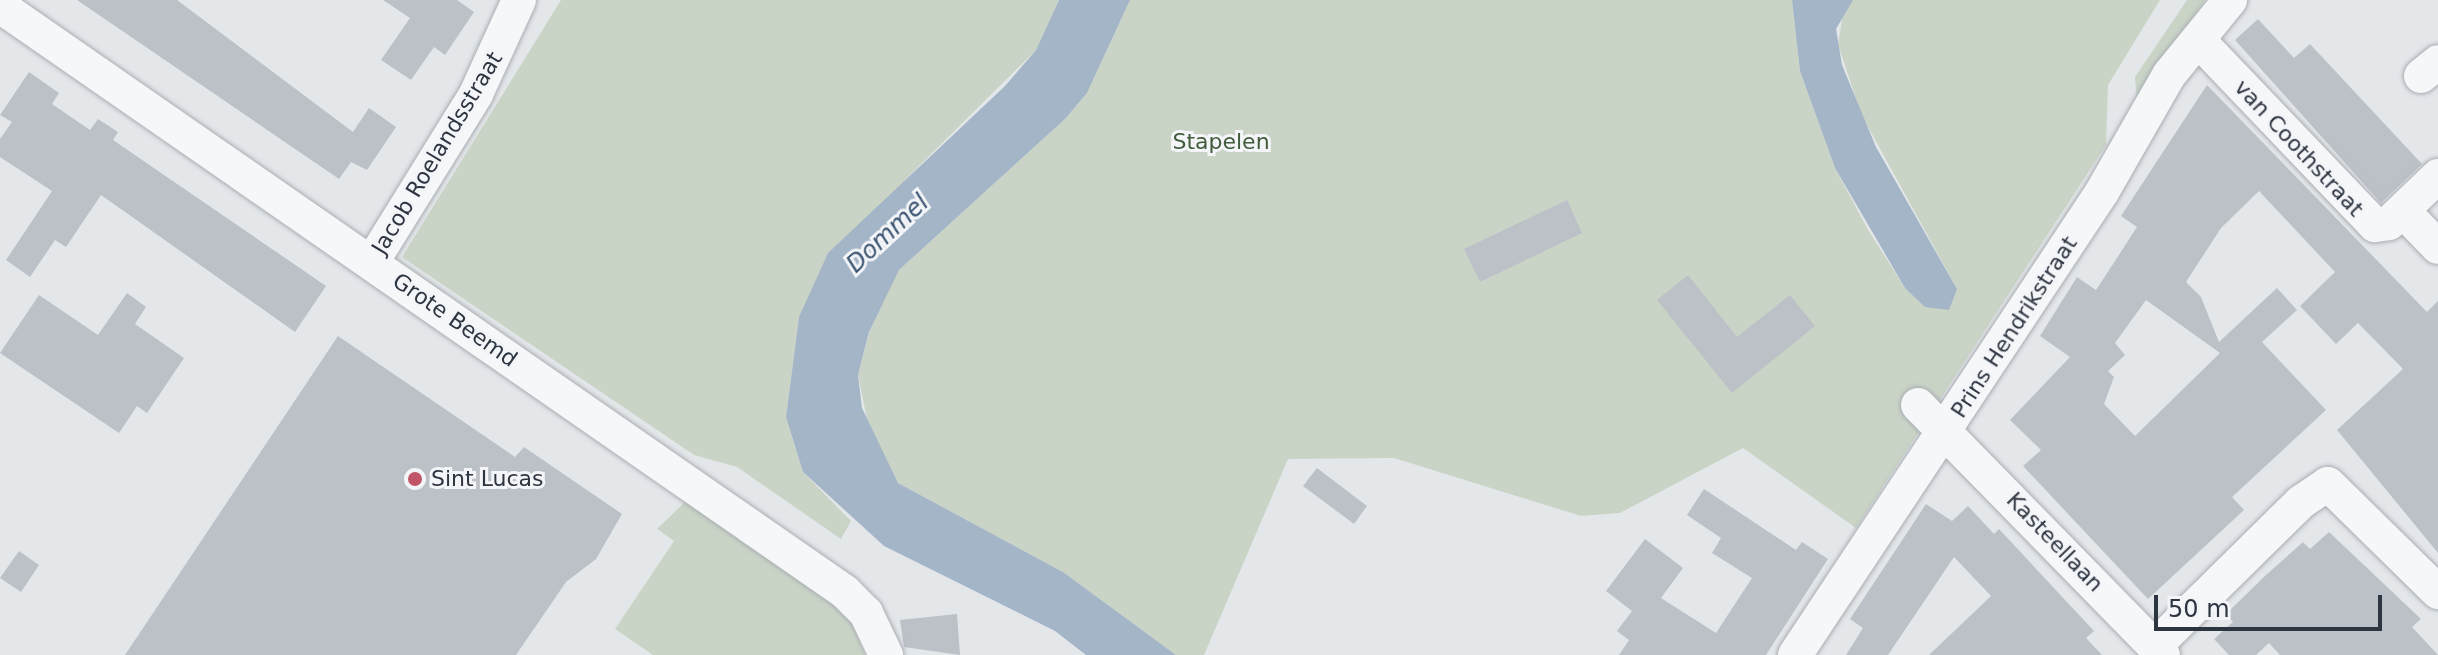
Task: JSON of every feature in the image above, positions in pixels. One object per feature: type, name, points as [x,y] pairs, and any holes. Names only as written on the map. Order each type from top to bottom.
[{"type":"street","name":"Jacob Roelandsstraat","points":[[372,262],[476,94],[519,0]]},
{"type":"street","name":"Prins Hendrikstraat","points":[[1795,655],[2102,192],[2129,136],[2169,75],[2201,43],[2230,0]]},
{"type":"street","name":"Grote Beemd","points":[[2,6],[845,592],[866,613],[886,655]]},
{"type":"street","name":"van Coothstraat","points":[[2201,43],[2363,218],[2389,223],[2403,211]]},
{"type":"street","points":[[2438,176],[2403,211],[2438,247]]},
{"type":"street","name":"Kasteellaan","points":[[1918,405],[1947,429],[2159,651]]},
{"type":"street","points":[[2159,651],[2301,502],[2328,484],[2438,592]]},
{"type":"green space","points":[[561,0],[1059,0],[1036,50],[906,179],[799,317],[786,417],[803,472],[851,521],[841,539],[737,467],[694,455],[402,257]]},
{"type":"green space","name":"Stapelen","points":[[1130,0],[1792,0],[1800,71],[1835,168],[1867,228],[1905,288],[1957,289],[1861,114],[1838,44],[1844,8],[1853,0],[2160,0],[2108,85],[2106,145],[1856,528],[1743,448],[1620,513],[1581,516],[1394,458],[1288,459],[1204,655],[1176,655],[1063,572],[898,483],[870,434],[858,375],[875,311],[899,270],[1065,119],[1087,93]]},
{"type":"green space","points":[[2187,0],[2205,0],[2137,99],[2135,77]]},
{"type":"green space","points":[[687,500],[829,598],[851,620],[865,655],[653,655],[615,629],[674,541],[657,529]]},
{"type":"water","name":"Dommel","points":[[1059,0],[1130,0],[1087,93],[1065,119],[899,270],[869,332],[858,375],[862,408],[898,483],[1063,572],[1176,655],[1086,655],[1055,631],[884,546],[803,472],[786,417],[799,317],[828,253],[1005,86],[1036,50]]},
{"type":"water","points":[[1792,0],[1853,0],[1836,29],[1842,65],[1876,147],[1957,289],[1949,310],[1925,307],[1905,288],[1835,168],[1800,71]]},
{"type":"building","points":[[77,0],[177,0],[353,132],[369,108],[396,127],[367,170],[351,162],[339,179]]},
{"type":"building","points":[[383,0],[457,0],[474,12],[445,55],[434,47],[411,80],[381,60],[410,18]]},
{"type":"building","points":[[2258,19],[2294,58],[2310,44],[2422,164],[2381,203],[2235,40]]},
{"type":"building","points":[[29,72],[59,93],[52,104],[90,130],[98,119],[118,132],[113,140],[326,286],[295,332],[101,195],[66,247],[55,240],[30,277],[6,260],[52,191],[0,157],[0,139],[12,122],[0,115]]},
{"type":"building","points":[[2207,85],[2427,312],[2438,301],[2438,553],[2337,430],[2403,369],[2358,323],[2336,344],[2300,306],[2335,272],[2259,191],[2221,228],[2186,282],[2201,297],[2219,342],[2277,288],[2297,310],[2262,342],[2326,410],[2232,497],[2244,510],[2148,599],[2023,466],[2041,450],[2010,420],[2070,357],[2040,336],[2077,277],[2096,290],[2137,227],[2121,216]],"holes":[[[2146,300],[2220,353],[2135,436],[2104,404],[2114,377],[2108,371],[2125,355],[2115,343]]]},
{"type":"building","points":[[1567,200],[1582,233],[1480,282],[1464,249]]},
{"type":"building","points":[[1688,275],[1737,337],[1790,295],[1815,326],[1732,393],[1657,300]]},
{"type":"building","points":[[127,293],[146,307],[135,324],[184,358],[147,413],[137,406],[119,433],[0,353],[39,295],[98,335]]},
{"type":"building","points":[[338,336],[515,457],[524,447],[622,514],[596,559],[566,582],[516,655],[125,655]]},
{"type":"building","points":[[1317,468],[1367,506],[1354,524],[1303,486]]},
{"type":"building","points":[[1704,489],[1796,550],[1802,542],[1828,559],[1766,655],[1619,655],[1629,640],[1617,631],[1632,611],[1606,591],[1645,539],[1683,568],[1661,598],[1716,633],[1752,578],[1712,553],[1721,538],[1687,515]]},
{"type":"building","points":[[1926,504],[1952,521],[1968,506],[1994,534],[1999,529],[2094,631],[2086,638],[2102,655],[1929,655],[1991,596],[1954,557],[1888,655],[1846,655],[1863,628],[1850,619]]},
{"type":"building","points":[[2329,532],[2421,619],[2412,627],[2438,655],[2280,655],[2269,643],[2256,655],[2229,655],[2214,639],[2233,622],[2226,614],[2266,575],[2303,542],[2310,549]]},
{"type":"building","points":[[19,551],[39,565],[21,592],[0,578]]},
{"type":"building","points":[[957,614],[960,655],[904,647],[900,620]]},
{"type":"place","name":"Sint Lucas","points":[[415,479]]}]
